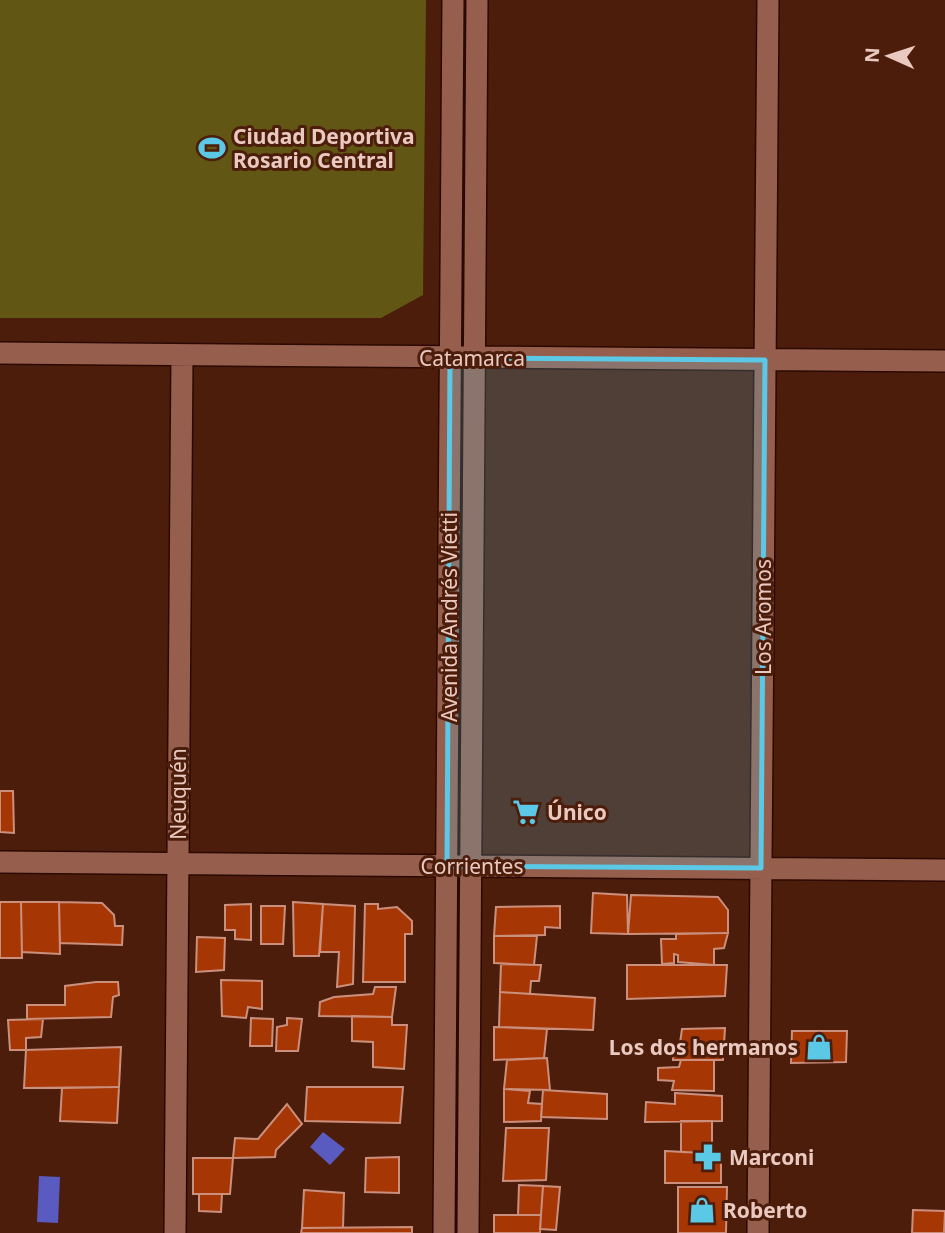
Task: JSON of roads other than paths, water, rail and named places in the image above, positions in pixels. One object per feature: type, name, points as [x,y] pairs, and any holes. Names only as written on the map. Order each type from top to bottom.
[{"type":"street","name":"Avenida Andrés Vietti","points":[[444,1233],[453,0]]},
{"type":"street","name":"Avenida Andrés Vietti","points":[[468,1233],[477,0]]},
{"type":"street","name":"Los Aromos","points":[[758,1233],[768,0]]},
{"type":"street","name":"Catamarca","points":[[0,354],[945,361]]},
{"type":"street","name":"Neuquén","points":[[175,1233],[182,356]]},
{"type":"street","name":"Corrientes","points":[[0,862],[945,870]]},
{"type":"place","name":"Ciudad Deportiva Rosario Central","points":[[212,148]]},
{"type":"place","name":"Único","points":[[526,812]]},
{"type":"place","name":"Los dos hermanos","points":[[819,1047]]},
{"type":"place","name":"Marconi","points":[[708,1157]]},
{"type":"place","name":"Roberto","points":[[702,1210]]}]
